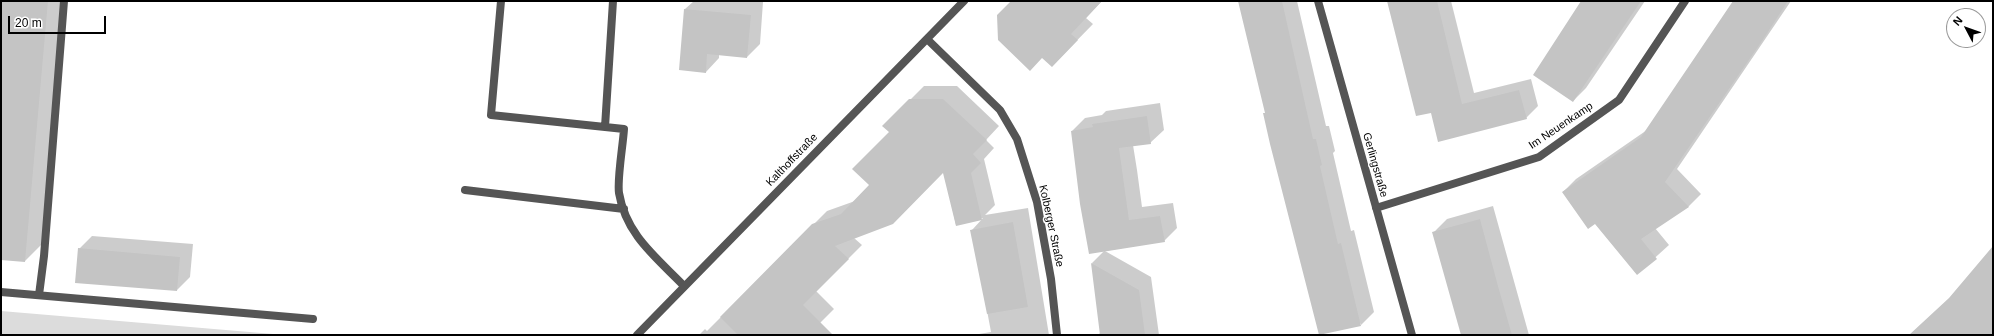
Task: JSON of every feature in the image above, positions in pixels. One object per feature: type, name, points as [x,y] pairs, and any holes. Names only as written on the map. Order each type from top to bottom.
[{"type":"street","points":[[39,295],[44,256],[64,1]]},
{"type":"street","points":[[502,1],[491,115],[624,129],[619,192],[624,210],[636,236],[684,286]]},
{"type":"street","points":[[605,127],[613,1]]},
{"type":"street","name":"Kalthoffstraße","points":[[636,335],[964,1]]},
{"type":"street","name":"Gerlingstraße","points":[[1318,1],[1412,335]]},
{"type":"street","name":"Im Neuenkamp","points":[[1376,208],[1539,157],[1619,100],[1684,1]]},
{"type":"street","name":"Kolberger Straße","points":[[927,39],[1000,110],[1017,139],[1037,202],[1051,279],[1057,335]]},
{"type":"street","points":[[465,190],[624,210]]},
{"type":"street","points":[[1,292],[313,318]]},
{"type":"shaded area","points":[[1,311],[285,335],[1,335]]},
{"type":"building","points":[[1,1],[48,1],[25,262],[1,260]]},
{"type":"building","points":[[1011,1],[1102,1],[1071,34],[1078,40],[1052,67],[1042,58],[1030,71],[998,40],[997,15]]},
{"type":"building","points":[[1238,1],[1282,1],[1313,139],[1316,139],[1322,165],[1320,166],[1338,244],[1341,243],[1361,326],[1319,335],[1270,144],[1263,113],[1265,113]]},
{"type":"building","points":[[1387,1],[1437,1],[1462,104],[1519,90],[1527,119],[1438,142],[1431,113],[1416,116]]},
{"type":"building","points":[[1581,1],[1641,1],[1573,102],[1533,75]]},
{"type":"building","points":[[1733,1],[1788,1],[1665,182],[1689,207],[1641,239],[1657,259],[1637,275],[1595,224],[1588,229],[1562,192],[1641,137]]},
{"type":"building","points":[[684,9],[751,15],[747,58],[707,54],[706,73],[679,70]]},
{"type":"building","points":[[909,99],[943,99],[987,140],[973,154],[981,163],[971,173],[982,220],[956,226],[943,173],[893,224],[835,246],[849,259],[803,305],[833,335],[738,335],[720,317],[812,224],[841,214],[869,185],[852,169],[889,132],[882,126]]},
{"type":"building","points":[[1147,116],[1151,144],[1119,148],[1129,220],[1160,216],[1165,242],[1089,254],[1080,204],[1071,131],[1093,127],[1092,124]]},
{"type":"building","points":[[1480,219],[1512,335],[1461,335],[1432,232]]},
{"type":"building","points":[[1013,222],[1028,307],[987,314],[970,230]]},
{"type":"building","points":[[1993,246],[1993,335],[1909,335],[1949,298]]},
{"type":"building","points":[[78,248],[180,257],[177,291],[75,283]]},
{"type":"building","points":[[1091,263],[1139,290],[1145,335],[1100,335]]}]
